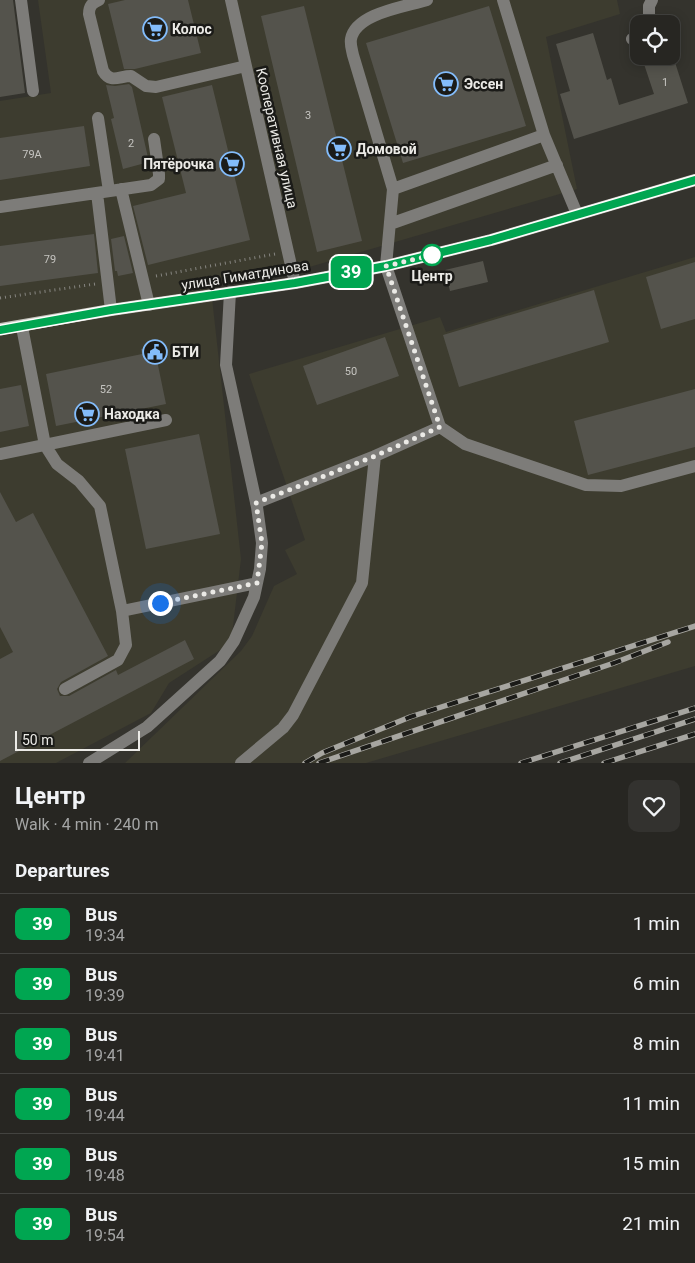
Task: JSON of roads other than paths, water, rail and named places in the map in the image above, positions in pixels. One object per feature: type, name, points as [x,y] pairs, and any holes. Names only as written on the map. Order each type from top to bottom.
[{"type":"main road","name":"улица Гиматдинова","points":[[0,330],[111,310],[295,283],[386,266],[491,240],[695,180]]},
{"type":"street","points":[[20,0],[33,92]]},
{"type":"street","points":[[99,0],[93,2],[89,8],[89,14],[103,71],[108,78],[113,80],[130,76],[150,88],[246,66]]},
{"type":"street","name":"Кооперативная улица","points":[[231,0],[295,283]]},
{"type":"street","points":[[427,0],[366,19],[356,26],[350,40],[393,189],[386,266],[440,427],[465,444],[586,485],[621,486],[695,466]]},
{"type":"street","points":[[503,0],[544,135],[577,214]]},
{"type":"street","points":[[649,15],[649,6],[652,0]]},
{"type":"street","points":[[98,118],[109,191],[111,310]]},
{"type":"street","points":[[393,189],[544,135]]},
{"type":"street","points":[[0,207],[151,185],[159,179],[154,139]]},
{"type":"street","points":[[390,224],[557,165]]},
{"type":"street","points":[[109,191],[149,305]]},
{"type":"street","points":[[89,763],[147,727],[220,661],[246,620],[257,583],[262,543],[256,503],[226,366],[230,292]]},
{"type":"street","points":[[22,327],[45,445],[57,464],[79,481],[100,506],[122,611],[126,645],[118,660],[65,689]]},
{"type":"street","points":[[0,454],[166,420]]},
{"type":"street","points":[[256,503],[375,456],[440,427]]},
{"type":"street","points":[[241,763],[283,728],[293,715],[362,583],[375,456]]},
{"type":"street","points":[[122,611],[257,583]]},
{"type":"railway","points":[[305,763],[322,753],[410,717],[695,626]]},
{"type":"railway","points":[[319,763],[614,663],[668,642]]},
{"type":"railway","points":[[521,763],[695,708]]},
{"type":"railway","points":[[560,763],[695,719]]},
{"type":"railway","points":[[604,763],[695,734]]},
{"type":"place","name":"Колос","points":[[155,29]]},
{"type":"place","name":"Эссен","points":[[446,84]]},
{"type":"place","name":"Домовой","points":[[339,149]]},
{"type":"place","name":"Пятёрочка","points":[[232,164]]},
{"type":"place","name":"Центр","points":[[432,255]]},
{"type":"place","name":"БТИ","points":[[155,352]]},
{"type":"place","name":"Находка","points":[[87,414]]}]
